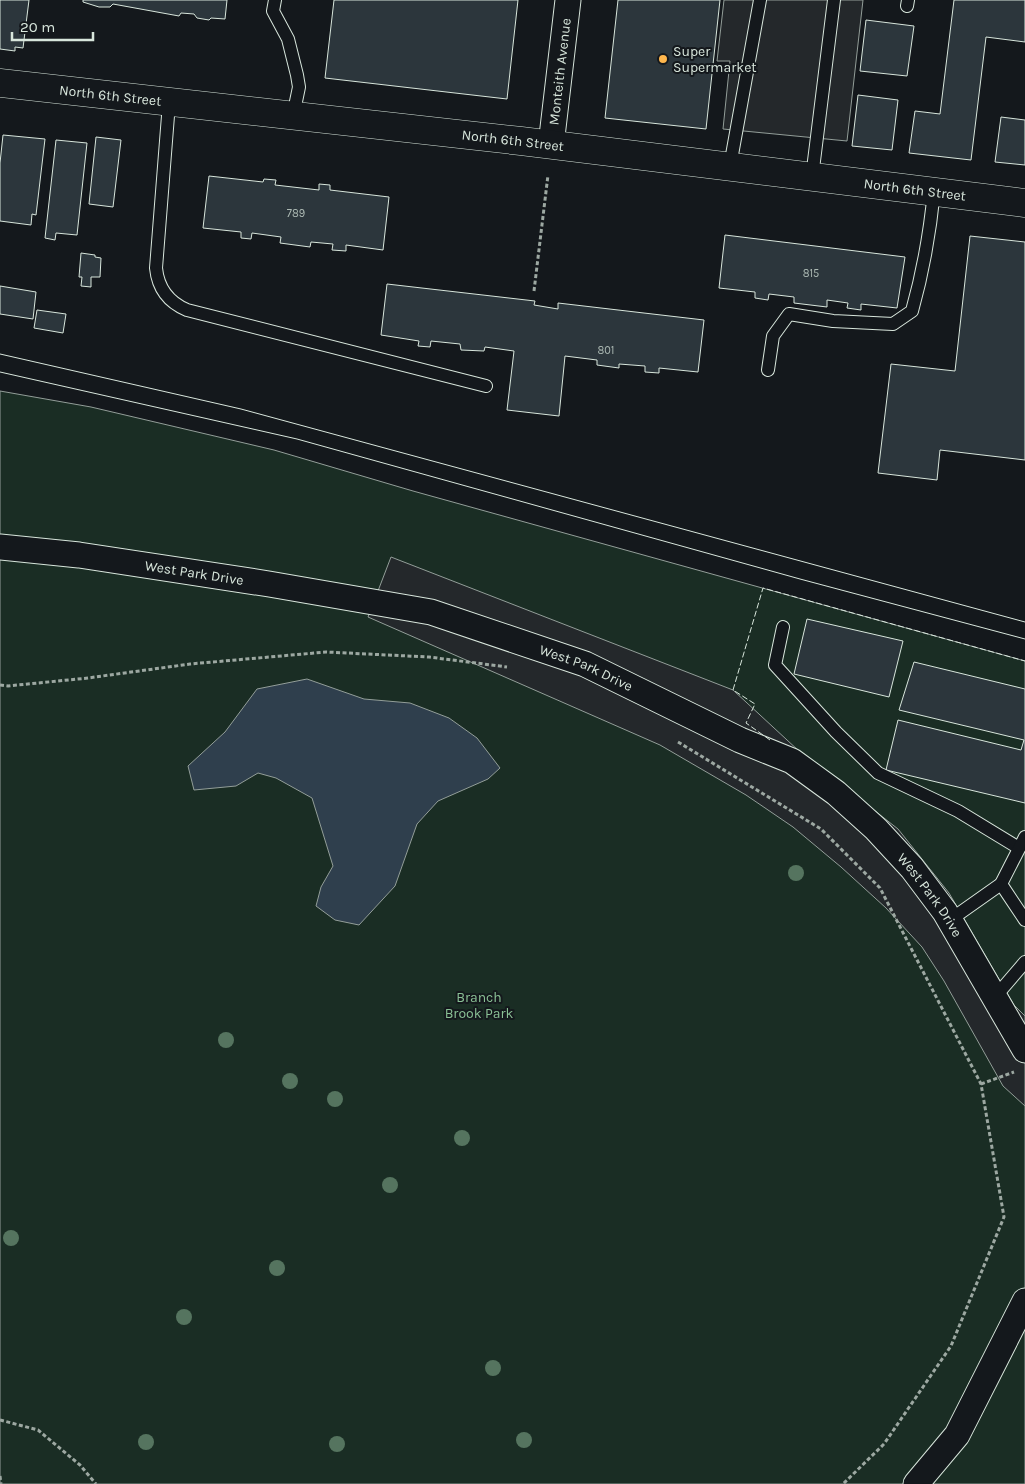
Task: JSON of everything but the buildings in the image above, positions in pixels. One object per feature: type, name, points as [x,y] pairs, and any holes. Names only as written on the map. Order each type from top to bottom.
[{"type":"street","name":"Monteith Avenue","points":[[551,145],[568,0]]},
{"type":"street","name":"North 6th Street","points":[[0,83],[551,145],[1025,203]]},
{"type":"street","name":"West Park Drive","points":[[0,547],[79,555],[269,584],[431,612],[585,664],[740,740],[792,761],[836,793],[876,829],[912,868],[950,920],[995,997],[1021,1061]]},
{"type":"street","points":[[916,1484],[957,1435],[1025,1301]]},
{"type":"lane","points":[[275,0],[273,11],[288,39],[299,87],[293,116]]},
{"type":"lane","points":[[730,166],[760,0]]},
{"type":"lane","points":[[812,177],[834,0]]},
{"type":"lane","points":[[169,103],[156,268],[157,279],[162,290],[172,302],[187,310],[486,386]]},
{"type":"lane","points":[[768,370],[773,336],[789,314],[833,321],[893,324],[912,311],[930,231],[934,191]]},
{"type":"lane","points":[[783,627],[775,665],[836,732],[878,773],[1022,842],[1001,884],[950,920]]},
{"type":"lane","points":[[1001,884],[1025,920]]},
{"type":"lane","points":[[995,997],[1025,962]]},
{"type":"path","points":[[534,291],[548,175]]},
{"type":"path","points":[[0,685],[8,686],[80,679],[190,664],[326,652],[429,657],[512,668]]},
{"type":"path","points":[[674,739],[821,829],[880,888],[981,1084],[1004,1217],[951,1346],[884,1444],[843,1484]]},
{"type":"path","points":[[981,1084],[1021,1061]]},
{"type":"path","points":[[0,1420],[38,1430],[80,1465],[96,1484]]},
{"type":"path","points":[[0,1476],[1,1484]]},
{"type":"green space","name":"Branch Brook Park","points":[[0,391],[91,407],[274,450],[413,491],[1025,661],[1025,1484],[0,1484]]},
{"type":"shaded area","points":[[724,0],[863,0],[847,141],[723,129],[730,61],[717,61]]},
{"type":"shaded area","points":[[391,557],[733,690],[800,752],[898,829],[949,893],[1014,1005],[1025,1016],[1025,1106],[1003,1086],[944,981],[922,947],[886,908],[793,827],[746,795],[660,745],[368,617]]},
{"type":"water","points":[[307,679],[364,699],[410,703],[449,718],[477,738],[500,768],[488,779],[438,801],[417,824],[395,886],[359,925],[335,920],[316,906],[321,887],[333,866],[312,798],[276,778],[258,773],[236,786],[194,790],[188,766],[225,732],[257,689]]},
{"type":"tram line","points":[[0,354],[241,409],[1025,622]]},
{"type":"tram line","points":[[0,372],[297,439],[800,579],[1025,639]]},
{"type":"fence","points":[[770,740],[746,723],[755,704],[733,690],[763,588],[1025,661]]},
{"type":"place","name":"Super Supermarket","points":[[663,59]]}]
